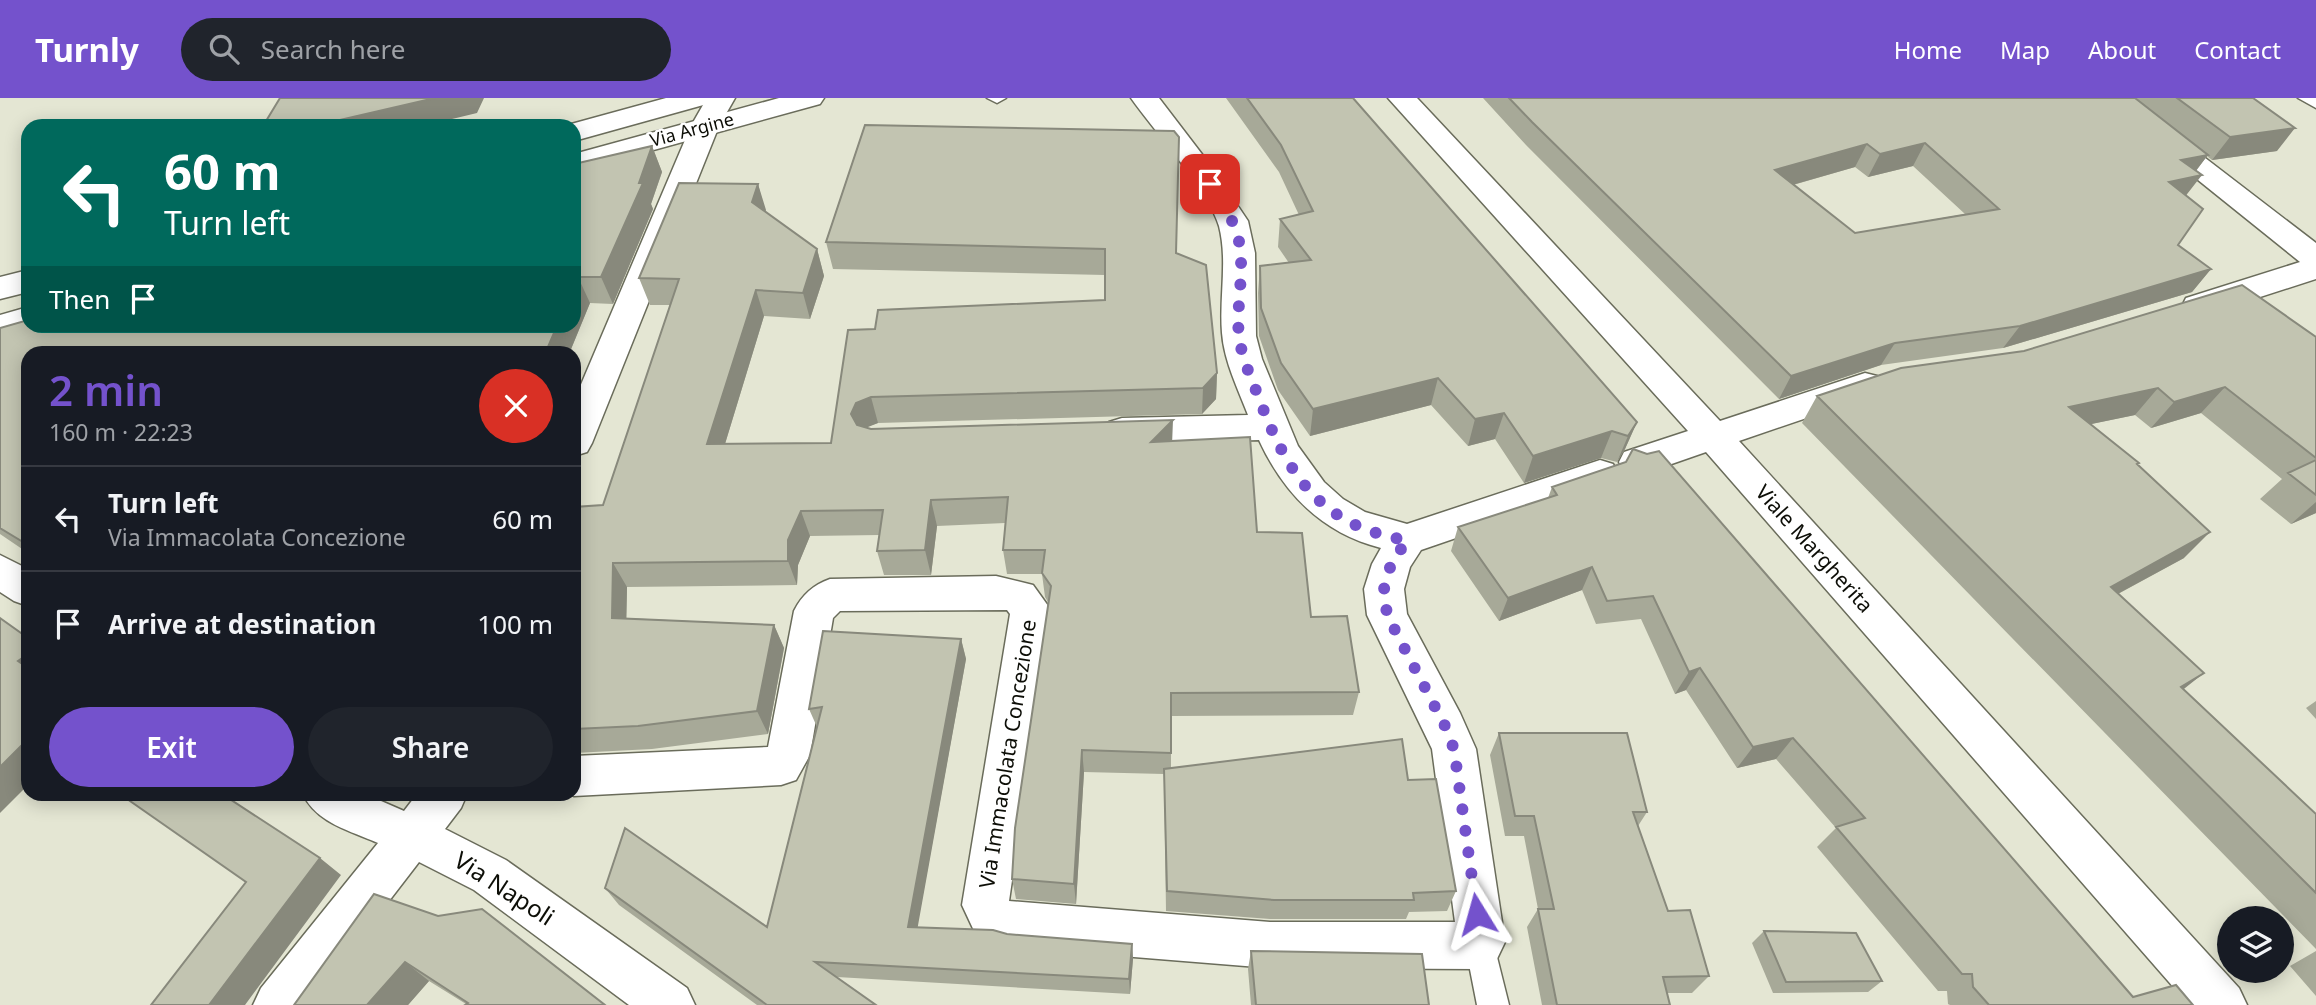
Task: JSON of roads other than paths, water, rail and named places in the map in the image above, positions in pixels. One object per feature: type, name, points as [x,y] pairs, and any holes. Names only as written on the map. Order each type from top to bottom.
[{"type":"street","points":[[581,425],[701,112],[721,98]]},
{"type":"street","name":"Via Argine","points":[[581,131],[810,98]]},
{"type":"street","points":[[1145,98],[1210,184],[1233,223],[1241,264],[1239,335],[1242,353],[1269,427],[1285,458],[1314,497],[1350,524],[1378,535],[1407,540],[1602,474]]},
{"type":"street","name":"Viale Margherita","points":[[1402,98],[1712,435],[2222,1005]]},
{"type":"street","points":[[2110,98],[2316,259]]},
{"type":"street","name":"Via Argine","points":[[581,160],[701,112]]},
{"type":"street","points":[[2166,316],[2316,268]]},
{"type":"street","points":[[0,288],[21,283]]},
{"type":"street","points":[[0,326],[21,320]]},
{"type":"street","points":[[1637,462],[1712,435],[1894,378]]},
{"type":"street","points":[[1088,432],[1269,427]]},
{"type":"street","points":[[1407,540],[1391,564],[1384,589],[1387,615],[1445,726],[1454,749],[1480,944]]},
{"type":"street","points":[[0,570],[21,585]]},
{"type":"street","name":"Via Immacolata Concezione","points":[[581,776],[781,766],[788,755],[814,611],[830,595],[996,592],[1019,596],[1031,610],[985,905],[993,919],[1012,924],[1270,944],[1480,944]]},
{"type":"street","name":"Via Napoli","points":[[334,801],[452,854],[490,875],[670,1005]]},
{"type":"street","points":[[278,1005],[440,801]]},
{"type":"lane","points":[[2307,98],[2316,103]]},
{"type":"lane","points":[[1480,944],[1493,1005]]}]
